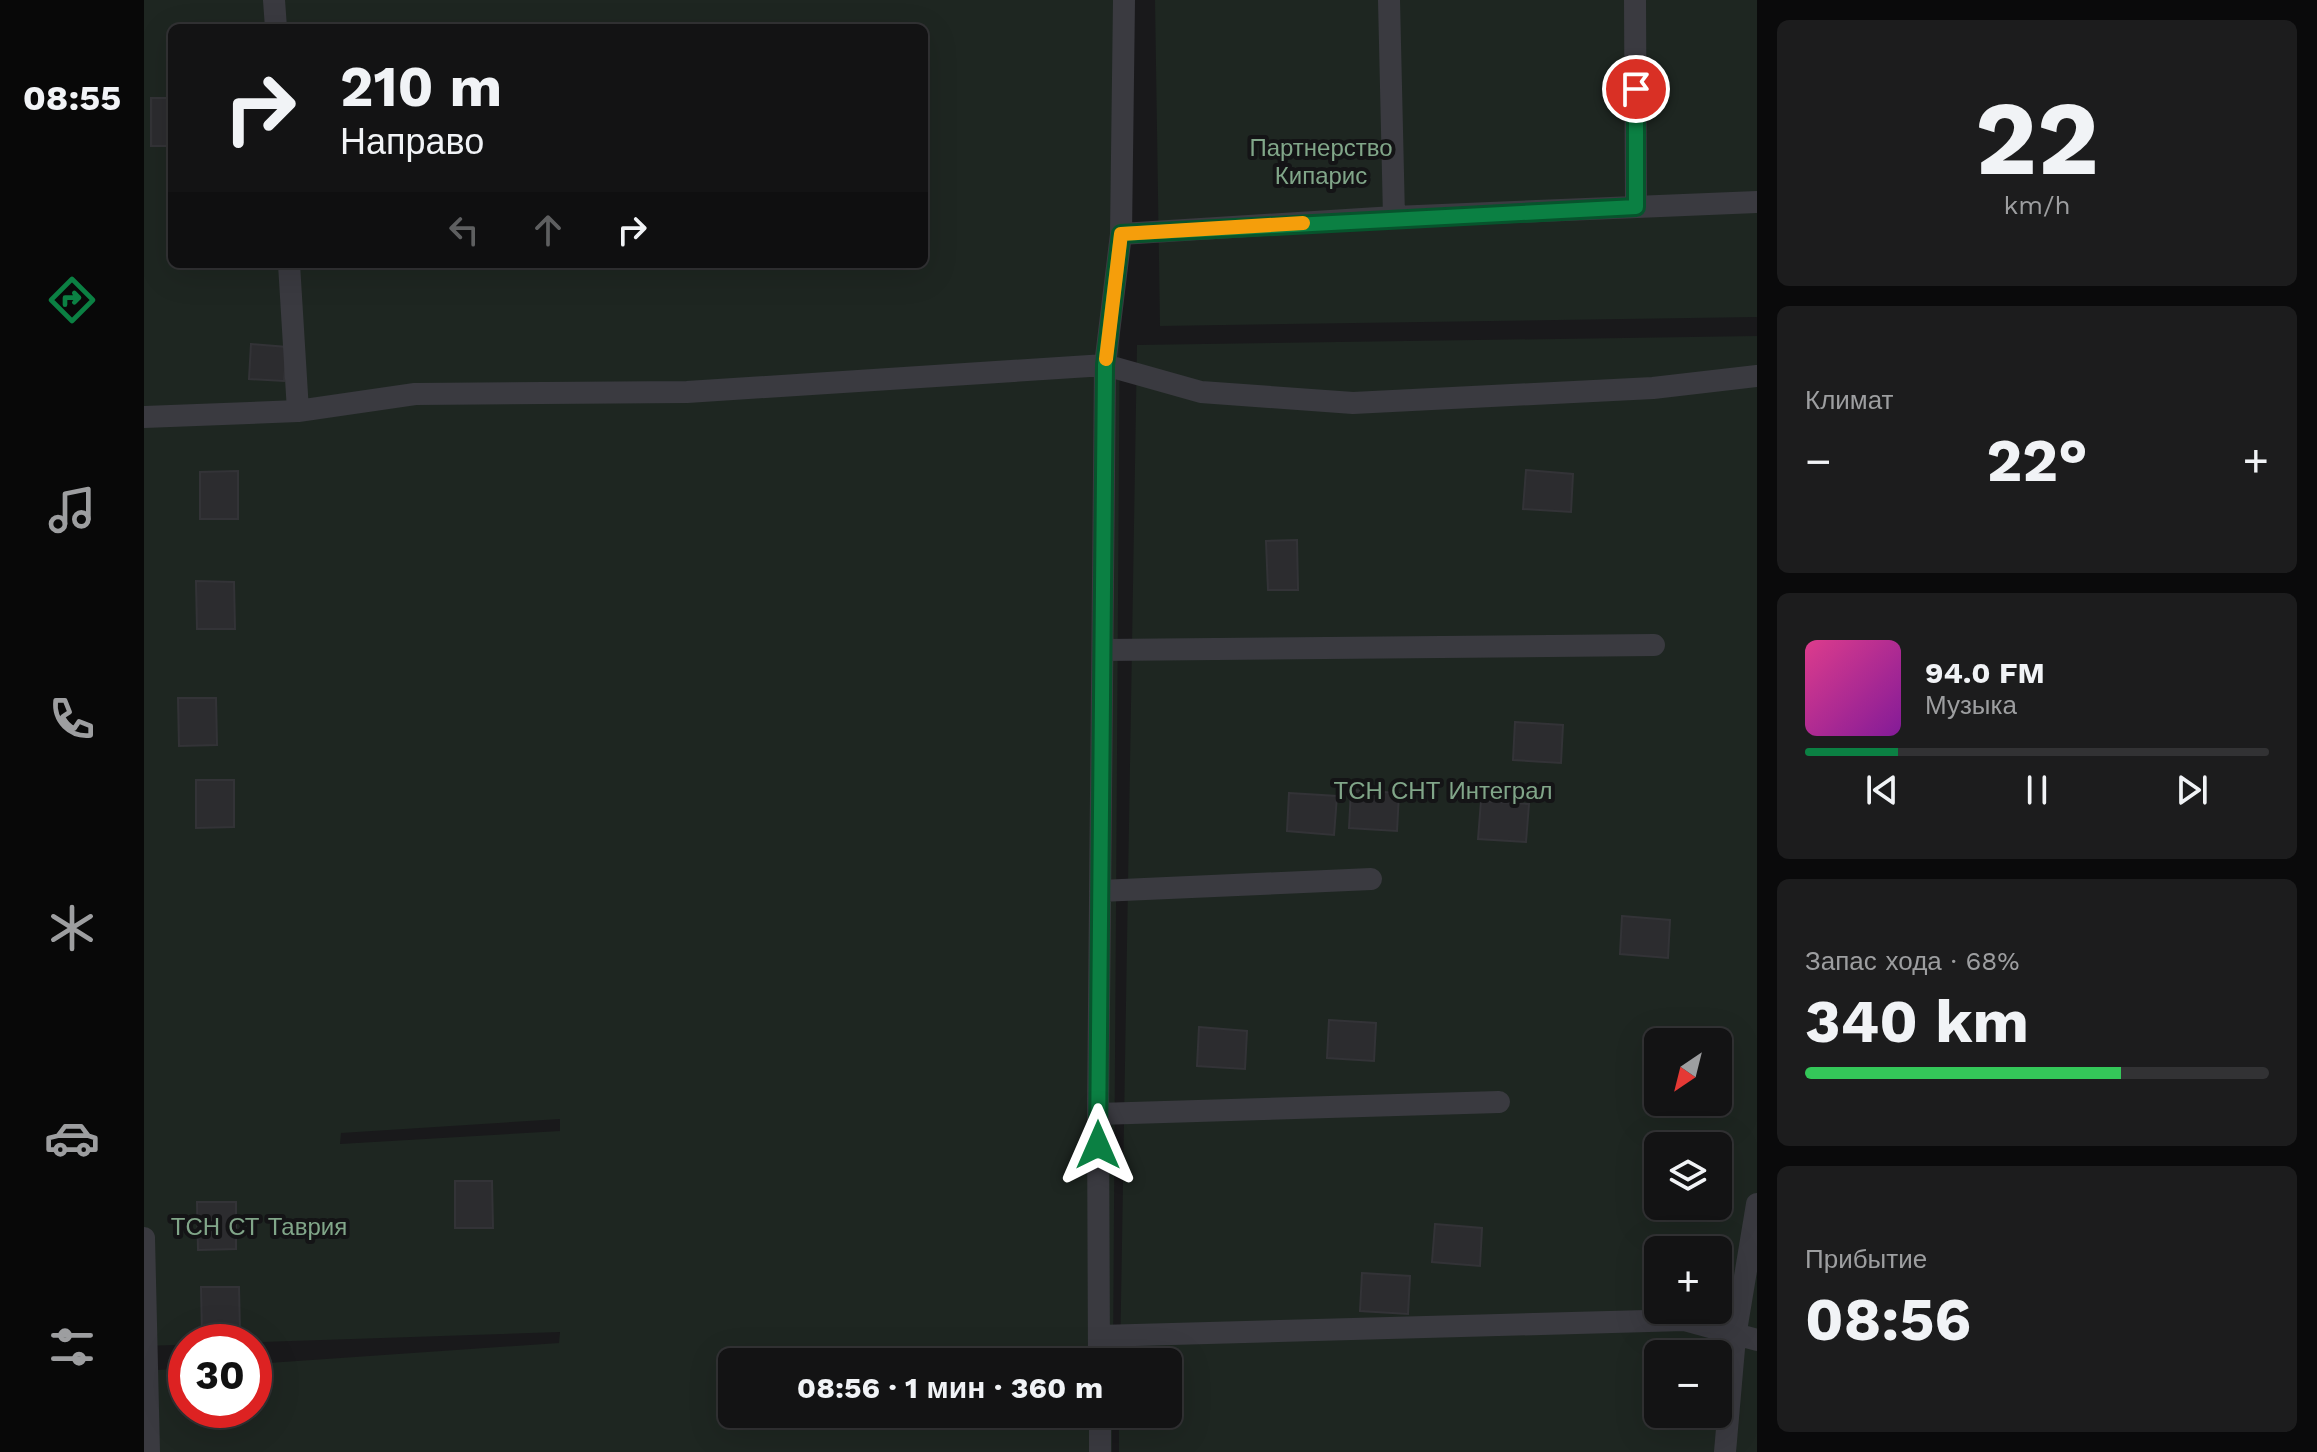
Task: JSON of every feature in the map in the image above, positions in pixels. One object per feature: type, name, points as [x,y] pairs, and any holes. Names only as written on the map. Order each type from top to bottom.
[{"type":"street","points":[[274,0],[276,24]]},
{"type":"street","points":[[1099,1348],[1098,1114],[1105,365],[1121,234],[1124,0]]},
{"type":"street","points":[[1389,0],[1394,217]]},
{"type":"street","points":[[1635,0],[1636,207]]},
{"type":"street","points":[[1121,234],[1394,217],[1757,202]]},
{"type":"street","points":[[289,268],[298,411]]},
{"type":"street","points":[[144,417],[298,411],[415,394],[687,392],[1105,365],[1201,392],[1353,403],[1653,388],[1757,376]]},
{"type":"street","points":[[1103,650],[1654,645]]},
{"type":"street","points":[[1100,891],[1371,879]]},
{"type":"street","points":[[1098,1114],[1499,1102]]},
{"type":"street","points":[[1725,1452],[1746,1338],[1757,1204]]},
{"type":"street","points":[[144,1238],[149,1452]]},
{"type":"street","points":[[1099,1336],[1684,1320],[1746,1338]]},
{"type":"street","points":[[1100,1428],[1100,1452]]},
{"type":"green space","name":"ТСН СТ Таврия","points":[[144,0],[1122,0],[1113,1348],[718,1348],[718,1428],[1112,1428],[1112,1452],[144,1452],[144,1371],[168,1369],[168,1428],[272,1428],[272,1363],[559,1343],[560,1332],[272,1342],[272,1324],[168,1324],[168,1345],[144,1346]],"holes":[[[560,1119],[560,1131],[340,1144],[341,1133]]]},
{"type":"green space","name":"Партнерство Кипарис","points":[[1155,0],[1757,0],[1757,317],[1160,326]]},
{"type":"green space","name":"ТСН СНТ Интеграл","points":[[1757,336],[1757,1452],[1119,1452],[1119,1428],[1182,1428],[1182,1348],[1120,1348],[1137,345]]},
{"type":"building","points":[[151,98],[168,98],[168,146],[151,146]]},
{"type":"building","points":[[251,344],[287,347],[284,381],[249,379]]},
{"type":"building","points":[[1526,470],[1573,474],[1571,512],[1523,509]]},
{"type":"building","points":[[238,471],[238,519],[200,519],[200,472]]},
{"type":"building","points":[[1297,540],[1298,590],[1268,590],[1266,541]]},
{"type":"building","points":[[196,581],[234,582],[235,629],[197,629]]},
{"type":"building","points":[[178,698],[216,698],[217,745],[179,746]]},
{"type":"building","points":[[1515,722],[1563,725],[1561,763],[1513,760]]},
{"type":"building","points":[[196,780],[234,780],[234,827],[196,828]]},
{"type":"building","points":[[1351,790],[1399,793],[1397,831],[1349,828]]},
{"type":"building","points":[[1289,793],[1337,796],[1334,835],[1287,831]]},
{"type":"building","points":[[1481,801],[1529,804],[1526,842],[1478,839]]},
{"type":"building","points":[[1622,916],[1670,920],[1668,958],[1620,954]]},
{"type":"building","points":[[1329,1020],[1376,1023],[1374,1061],[1327,1058]]},
{"type":"building","points":[[1199,1027],[1247,1031],[1245,1069],[1197,1066]]},
{"type":"building","points":[[455,1181],[492,1181],[493,1228],[455,1228]]},
{"type":"building","points":[[197,1202],[236,1202],[236,1249],[198,1250]]},
{"type":"building","points":[[1435,1224],[1482,1228],[1480,1266],[1432,1262]]},
{"type":"building","points":[[1362,1273],[1410,1276],[1408,1314],[1360,1311]]},
{"type":"building","points":[[201,1287],[239,1287],[240,1324],[202,1324]]},
{"type":"slow traffic","points":[[1106,359],[1121,234],[1303,223]]},
{"type":"route","points":[[1098,1145],[1105,365],[1121,234],[1394,217],[1636,207],[1636,89]]}]
